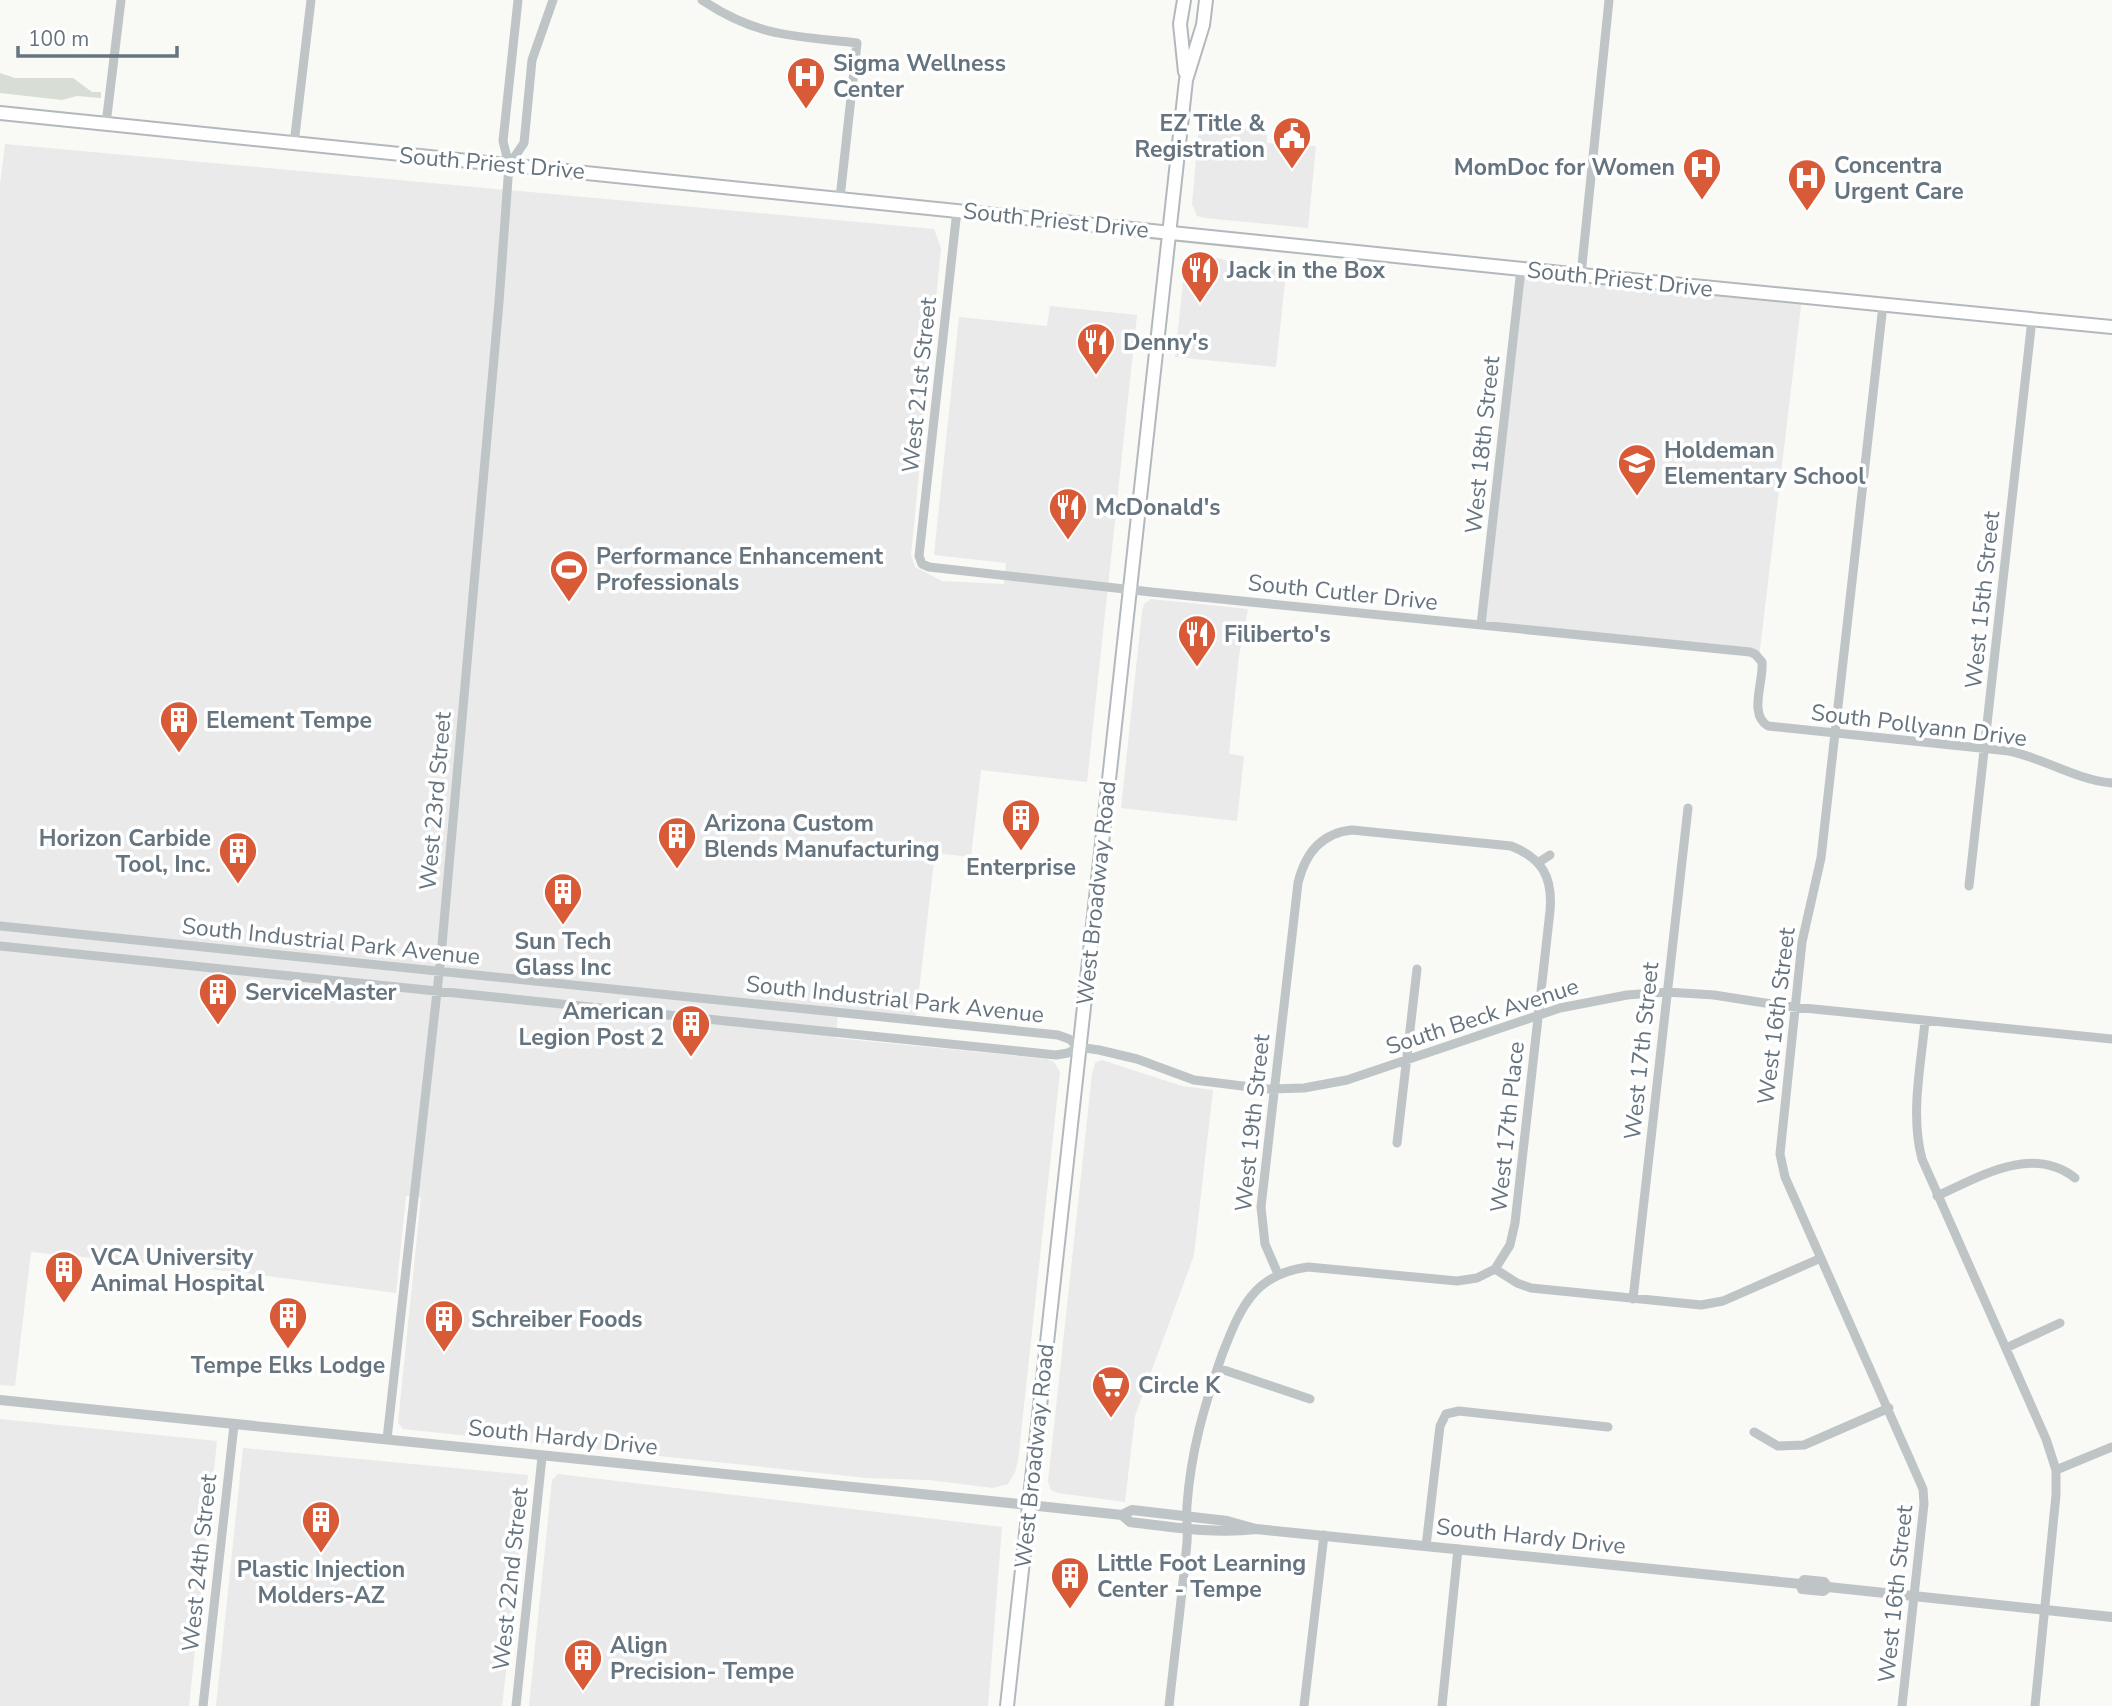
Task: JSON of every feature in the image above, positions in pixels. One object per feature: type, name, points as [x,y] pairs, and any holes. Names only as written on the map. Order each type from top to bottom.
[{"type":"main road","name":"West Broadway Road","points":[[1184,0],[1181,24],[1186,79]]},
{"type":"main road","name":"West Broadway Road","points":[[1007,1706],[1186,79],[1203,25],[1206,0]]},
{"type":"main road","name":"South Priest Drive","points":[[0,113],[2112,327]]},
{"type":"street","points":[[106,124],[121,0]]},
{"type":"street","points":[[294,144],[311,0]]},
{"type":"street","points":[[509,165],[503,141],[518,0]]},
{"type":"street","points":[[509,165],[524,143],[531,60],[553,0]]},
{"type":"street","points":[[702,0],[735,20],[770,33],[857,43],[840,198]]},
{"type":"street","points":[[1581,275],[1609,0]]},
{"type":"street","name":"West 23rd Street","points":[[387,1439],[439,972],[509,165]]},
{"type":"street","name":"West 21st Street","points":[[922,564],[919,556],[957,210]]},
{"type":"street","name":"West 18th Street","points":[[1481,625],[1521,269]]},
{"type":"street","name":"West 16th Street","points":[[1883,305],[1820,867],[1802,942],[1780,1161],[1923,1489],[1902,1706]]},
{"type":"street","name":"West 15th Street","points":[[1969,886],[2032,319]]},
{"type":"street","name":"South Cutler Drive","points":[[922,564],[929,567],[1129,589],[1744,651],[1759,658],[1762,668],[1758,712],[1761,721]]},
{"type":"street","name":"South Pollyann Drive","points":[[1761,721],[1773,727],[2029,756],[2085,778],[2112,783]]},
{"type":"street","name":"West 17th Street","points":[[1633,1298],[1688,808]]},
{"type":"street","points":[[1311,833],[1319,843],[1344,831],[1360,830],[1500,844],[1521,850],[1539,862],[1550,855]]},
{"type":"street","name":"West 19th Street","points":[[1278,1274],[1265,1244],[1261,1216],[1298,883],[1305,859],[1319,843]]},
{"type":"street","name":"West 17th Place","points":[[1495,1269],[1506,1255],[1513,1235],[1539,1014],[1551,901],[1548,879],[1539,862]]},
{"type":"street","name":"South Industrial Park Avenue","points":[[0,926],[1058,1035],[1069,1039],[1079,1048],[1056,1055],[0,946]]},
{"type":"street","points":[[1397,1143],[1417,970]]},
{"type":"street","name":"South Beck Avenue","points":[[1079,1048],[1137,1059],[1195,1080],[1275,1089],[1304,1088],[1339,1082],[1406,1061],[1539,1014],[1603,998],[1667,992],[2112,1039]]},
{"type":"street","points":[[1925,1021],[1916,1128],[1922,1159],[2046,1439],[2056,1470],[2057,1487],[2035,1706]]},
{"type":"street","points":[[1937,1196],[1989,1172],[2016,1164],[2049,1165],[2076,1178]]},
{"type":"street","points":[[1169,1706],[1197,1432],[1242,1308],[1261,1285],[1278,1274],[1299,1268],[1317,1267],[1457,1281],[1477,1278],[1495,1269],[1531,1288],[1701,1305],[1716,1303],[1821,1258]]},
{"type":"street","points":[[2006,1348],[2060,1323]]},
{"type":"street","points":[[1218,1368],[1310,1399]]},
{"type":"street","name":"South Hardy Drive","points":[[0,1400],[1029,1505],[1122,1516],[1130,1522],[1187,1522],[1226,1532],[1256,1529],[1801,1584],[1804,1580],[1824,1582],[1828,1587],[2112,1617]]},
{"type":"street","points":[[1754,1432],[1778,1446],[1804,1445],[1889,1408]]},
{"type":"street","points":[[1426,1546],[1440,1426],[1446,1414],[1459,1411],[1608,1427]]},
{"type":"street","name":"West 24th Street","points":[[203,1706],[234,1425]]},
{"type":"street","points":[[2056,1470],[2112,1447]]},
{"type":"street","name":"West 22nd Street","points":[[516,1706],[542,1457]]},
{"type":"street","points":[[1304,1706],[1324,1535]]},
{"type":"street","points":[[1442,1706],[1458,1549]]},
{"type":"shaded area","points":[[0,73],[15,78],[73,78],[92,92],[101,92],[101,98],[77,96],[62,100],[0,93]]},
{"type":"shaded area","points":[[1199,125],[1267,131],[1267,143],[1316,146],[1308,228],[1197,216],[1192,204]]},
{"type":"shaded area","points":[[5,144],[934,229],[941,248],[911,555],[915,567],[942,581],[1004,584],[1006,563],[934,555],[959,317],[1047,326],[1050,306],[1137,315],[1087,782],[981,770],[971,857],[935,853],[916,1016],[838,1009],[836,1038],[1047,1059],[1054,1062],[1060,1072],[1018,1461],[1008,1484],[993,1488],[929,1480],[867,1478],[403,1429],[398,1423],[421,1197],[406,1196],[396,1293],[229,1271],[31,1252],[15,1386],[0,1385],[0,184]]},
{"type":"shaded area","points":[[1198,253],[1236,263],[1263,266],[1287,262],[1276,367],[1175,357],[1185,264],[1188,258]]},
{"type":"shaded area","name":"Holdeman Elementary School","points":[[1521,269],[1802,297],[1759,658],[1755,654],[1481,625]]},
{"type":"shaded area","points":[[1151,599],[1248,609],[1239,656],[1229,754],[1244,756],[1237,821],[1121,808],[1142,612],[1144,604]]},
{"type":"shaded area","points":[[1102,1060],[1182,1086],[1213,1090],[1194,1255],[1135,1416],[1125,1502],[1058,1493],[1051,1490],[1048,1482],[1092,1074],[1095,1063]]},
{"type":"shaded area","points":[[0,1419],[217,1441],[189,1706],[0,1706]]},
{"type":"shaded area","points":[[243,1448],[528,1475],[502,1706],[216,1706]]},
{"type":"shaded area","points":[[558,1474],[1002,1527],[988,1706],[529,1706],[552,1480]]},
{"type":"place","name":"Sigma Wellness Center","points":[[806,110]]},
{"type":"place","name":"EZ Title & Registration","points":[[1292,170]]},
{"type":"place","name":"MomDoc for Women","points":[[1702,201]]},
{"type":"place","name":"Concentra Urgent Care","points":[[1807,212]]},
{"type":"place","name":"Jack in the Box","points":[[1200,304]]},
{"type":"place","name":"Denny's","points":[[1096,376]]},
{"type":"place","name":"Holdeman Elementary School","points":[[1637,497]]},
{"type":"place","name":"McDonald's","points":[[1068,541]]},
{"type":"place","name":"Performance Enhancement Professionals","points":[[569,603]]},
{"type":"place","name":"Filiberto's","points":[[1197,668]]},
{"type":"place","name":"Element Tempe","points":[[179,754]]},
{"type":"place","name":"Enterprise","points":[[1021,852]]},
{"type":"place","name":"Arizona Custom Blends Manufacturing","points":[[677,870]]},
{"type":"place","name":"Horizon Carbide Tool, Inc.","points":[[238,885]]},
{"type":"place","name":"Sun Tech Glass Inc","points":[[563,926]]},
{"type":"place","name":"ServiceMaster","points":[[218,1026]]},
{"type":"place","name":"American Legion Post 2","points":[[691,1058]]},
{"type":"place","name":"VCA University Animal Hospital","points":[[64,1304]]},
{"type":"place","name":"Tempe Elks Lodge","points":[[288,1350]]},
{"type":"place","name":"Schreiber Foods","points":[[444,1353]]},
{"type":"place","name":"Circle K","points":[[1111,1419]]},
{"type":"place","name":"Plastic Injection Molders-AZ","points":[[321,1554]]},
{"type":"place","name":"Little Foot Learning Center - Tempe","points":[[1070,1610]]},
{"type":"place","name":"Align Precision- Tempe","points":[[583,1692]]}]
